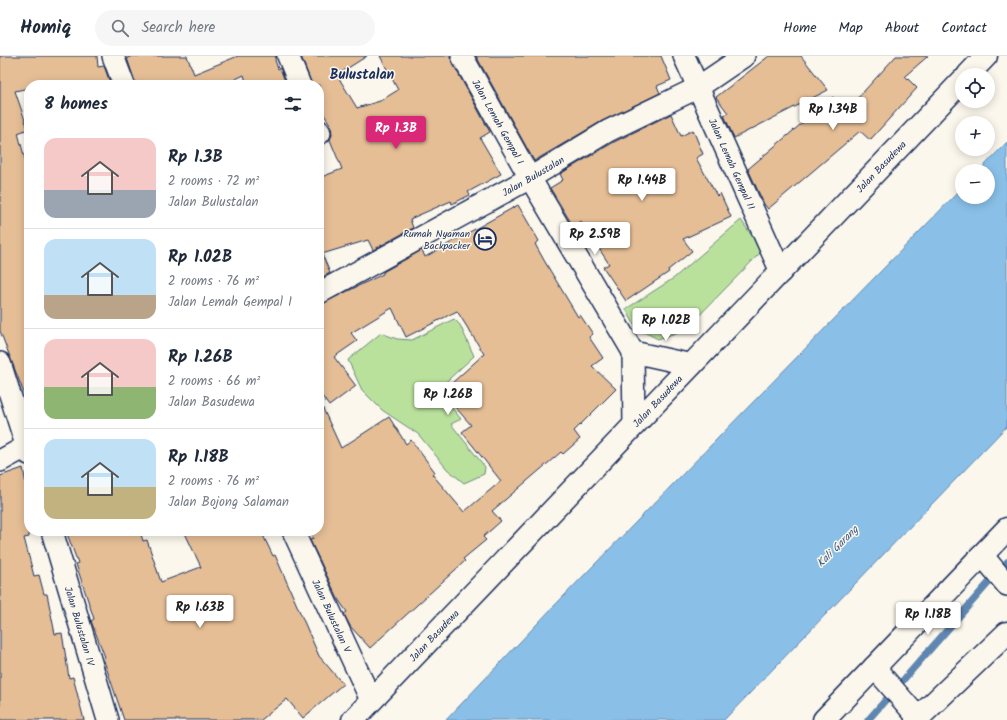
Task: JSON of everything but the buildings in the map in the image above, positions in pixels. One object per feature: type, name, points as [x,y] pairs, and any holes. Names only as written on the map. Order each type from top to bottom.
[{"type":"street","points":[[113,56],[122,80]]},
{"type":"street","points":[[288,56],[298,80]]},
{"type":"street","name":"Jalan Lemah Gempal I","points":[[462,56],[530,178],[633,352],[634,425]]},
{"type":"street","name":"Jalan Lemah Gempal II","points":[[684,56],[781,272]]},
{"type":"street","name":"Jalan Bulustalan","points":[[324,290],[530,178],[608,131],[698,88],[744,56]]},
{"type":"street","points":[[975,68],[986,56]]},
{"type":"street","name":"Jalan Basudewa","points":[[353,720],[955,88]]},
{"type":"street","points":[[633,352],[692,365]]},
{"type":"street","points":[[0,363],[24,437]]},
{"type":"street","points":[[0,461],[24,451]]},
{"type":"street","points":[[824,720],[874,667],[994,570],[1007,529]]},
{"type":"street","name":"Jalan Bulustalan IV","points":[[53,536],[108,720]]},
{"type":"street","name":"Jalan Bulustalan V","points":[[295,536],[371,700]]},
{"type":"street","points":[[874,667],[915,715],[1007,633]]},
{"type":"green space","points":[[741,220],[762,251],[685,330],[658,339],[636,328],[626,309],[674,278]]},
{"type":"green space","points":[[454,319],[460,325],[474,356],[437,390],[461,419],[451,424],[485,467],[484,474],[464,483],[447,469],[418,434],[382,410],[362,390],[348,360],[381,333],[397,339],[412,340]]},
{"type":"water","name":"Kali Garang","points":[[1007,142],[1007,426],[724,720],[446,720],[555,605],[955,195],[955,204],[995,204],[995,164],[986,164]]},
{"type":"waterway","points":[[868,720],[1007,562]]},
{"type":"place","name":"Rumah Nyaman Backpacker","points":[[485,239]]},
{"type":"district","name":"Bulustalan","points":[[362,74]]}]
